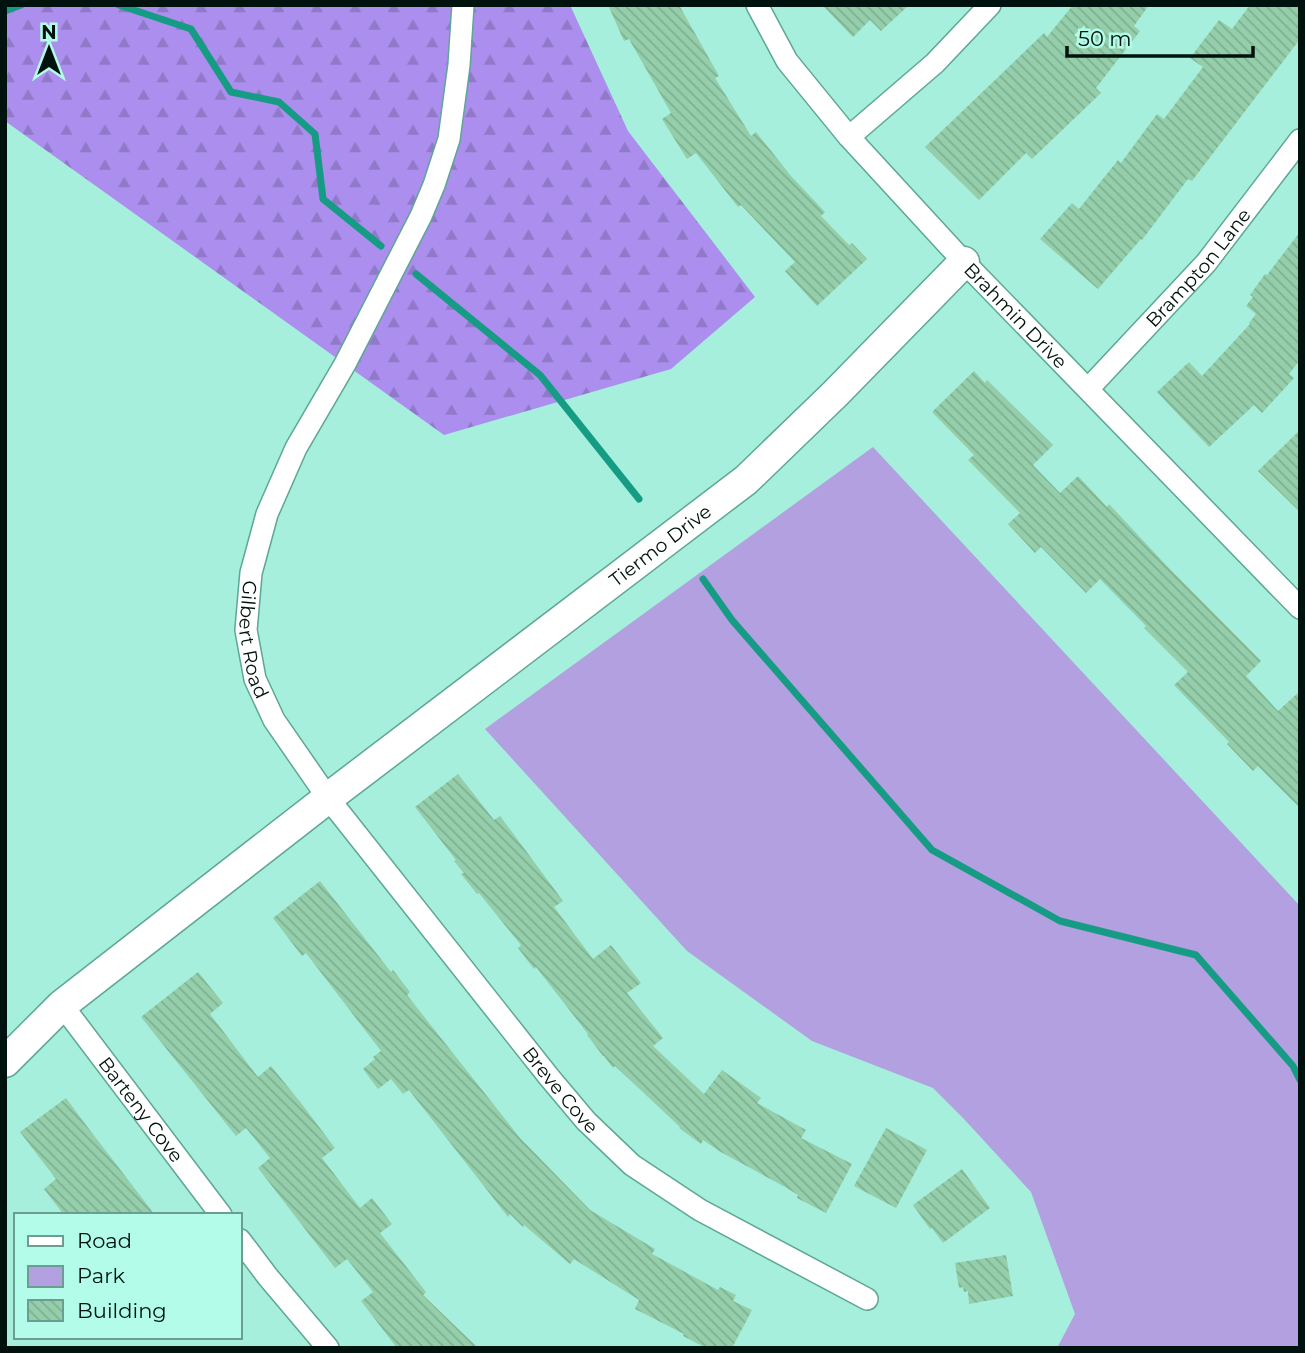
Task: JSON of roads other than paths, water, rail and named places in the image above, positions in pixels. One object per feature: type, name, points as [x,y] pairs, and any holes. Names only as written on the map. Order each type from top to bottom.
[{"type":"street","name":"Gilbert Road","points":[[328,798],[274,720],[255,678],[246,630],[251,573],[267,514],[296,448],[351,351],[421,216],[434,185],[449,139],[459,65],[463,5]]},
{"type":"street","name":"Brahmin Drive","points":[[757,5],[787,61],[849,138],[964,262],[1300,607]]},
{"type":"street","points":[[849,138],[935,63],[990,5]]},
{"type":"street","name":"Brampton Lane","points":[[1088,389],[1206,263],[1300,140]]},
{"type":"street","name":"Tiermo Drive","points":[[328,798],[746,480],[835,394],[964,262]]},
{"type":"street","points":[[5,1062],[62,1005],[328,798]]},
{"type":"street","name":"Breve Cove","points":[[328,798],[549,1077],[586,1121],[632,1165],[699,1210],[867,1299]]},
{"type":"street","name":"Barteny Cove","points":[[62,1005],[218,1213]]},
{"type":"street","points":[[242,1243],[328,1348]]},
{"type":"waterway","points":[[5,11],[21,5]]},
{"type":"waterway","points":[[119,5],[191,29],[231,92],[279,102],[315,134],[323,199],[381,246]]},
{"type":"waterway","points":[[416,274],[540,375],[639,499]]},
{"type":"waterway","points":[[703,579],[732,620],[932,850],[1060,921],[1196,955],[1293,1066],[1300,1080]]}]
